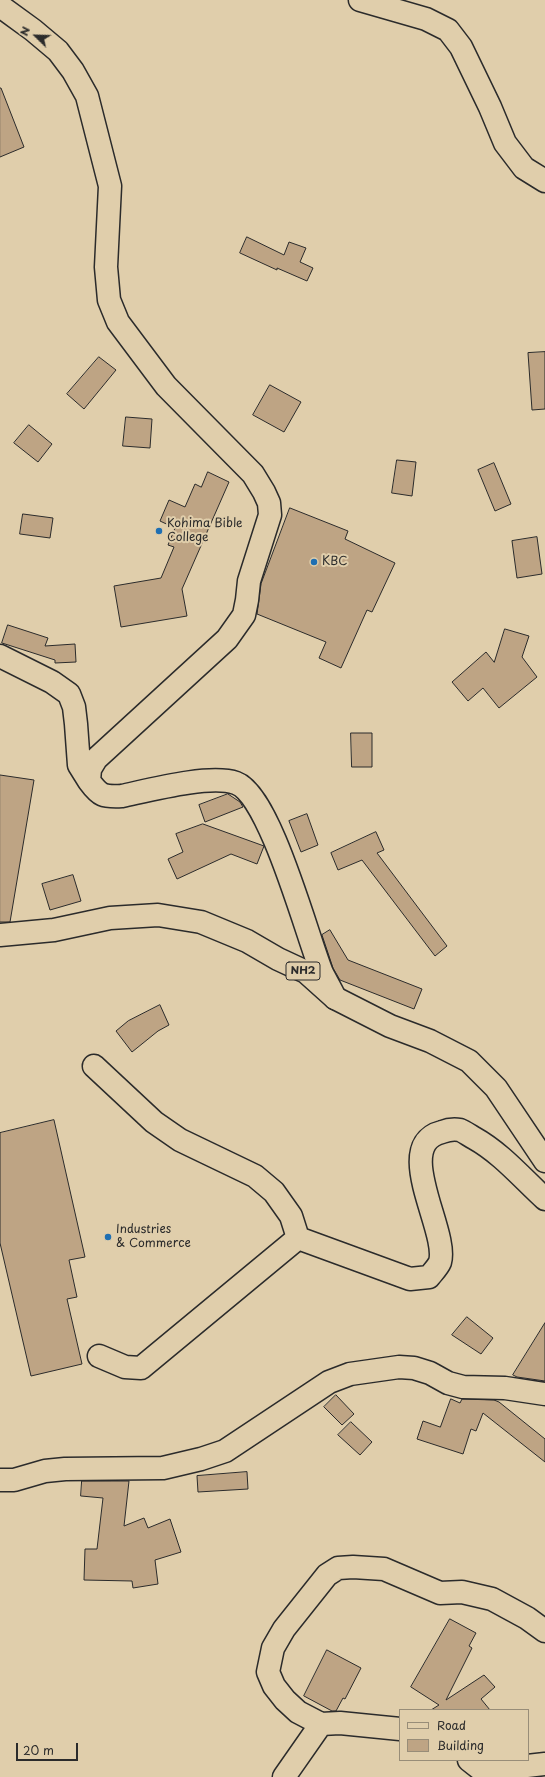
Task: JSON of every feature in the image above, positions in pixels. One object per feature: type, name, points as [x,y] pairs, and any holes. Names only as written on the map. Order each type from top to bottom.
[{"type":"main road","points":[[360,0],[426,19],[448,30],[461,47],[482,89],[505,143],[524,168],[545,182]]},
{"type":"main road","points":[[0,6],[33,30],[58,51],[73,71],[87,96],[110,186],[106,268],[110,300],[118,322],[166,386],[253,474],[269,503],[270,515],[249,581],[244,615],[227,639],[96,759],[90,769],[89,780]]},
{"type":"main road","points":[[0,656],[52,682],[69,694],[74,707],[79,765],[97,792],[108,797],[216,779],[235,782],[245,787],[254,798],[266,819],[305,917],[322,973],[335,998]]},
{"type":"main road","name":"NH2","points":[[0,935],[54,930],[110,918],[158,915],[200,922],[247,941],[278,959],[306,972],[335,998],[390,1026],[430,1041],[469,1061],[496,1088],[545,1161]]},
{"type":"main road","points":[[94,1066],[154,1122],[180,1140],[255,1176],[269,1188],[291,1216],[298,1238]]},
{"type":"main road","points":[[298,1238],[410,1279],[429,1277],[440,1262],[439,1238],[429,1207],[421,1171],[423,1148],[434,1134],[447,1130],[460,1130],[490,1147],[545,1199]]},
{"type":"main road","points":[[99,1356],[125,1367],[141,1368],[298,1238]]},
{"type":"main road","points":[[0,1480],[14,1480],[45,1471],[65,1469],[163,1468],[201,1459],[225,1451],[329,1382],[350,1374],[399,1367],[414,1368],[430,1373],[448,1383],[463,1387],[505,1388],[545,1394]]},
{"type":"main road","points":[[399,1729],[340,1723],[321,1724],[298,1712],[285,1700],[274,1686],[268,1672],[273,1648],[284,1629],[327,1575],[338,1568],[353,1567],[384,1569],[440,1593],[462,1592],[492,1599],[527,1618],[545,1631]]},
{"type":"main road","points":[[284,1777],[321,1724]]},
{"type":"main road","points":[[470,1761],[483,1771],[545,1764]]},
{"type":"building","points":[[0,88],[24,147],[0,157]]},
{"type":"building","points":[[247,237],[284,255],[289,242],[306,248],[300,262],[313,268],[307,281],[277,268],[277,270],[240,253]]},
{"type":"building","points":[[545,352],[545,409],[532,410],[528,353]]},
{"type":"building","points":[[99,357],[116,370],[84,409],[67,394]]},
{"type":"building","points":[[270,385],[301,402],[284,432],[253,415]]},
{"type":"building","points":[[126,417],[152,419],[150,448],[123,446]]},
{"type":"building","points":[[29,425],[52,444],[38,462],[14,443]]},
{"type":"building","points":[[397,460],[416,462],[412,496],[392,493]]},
{"type":"building","points":[[494,463],[511,504],[495,511],[478,470]]},
{"type":"building","points":[[208,472],[229,482],[182,589],[187,616],[121,627],[114,586],[161,578],[174,547],[168,545],[175,528],[160,521],[169,500],[185,507],[195,484],[201,487]]},
{"type":"building","points":[[290,508],[348,531],[345,539],[395,563],[372,612],[367,610],[341,668],[319,658],[326,642],[257,614],[261,584]]},
{"type":"building","points":[[23,514],[53,518],[50,538],[20,534]]},
{"type":"building","points":[[537,537],[542,574],[517,578],[512,541]]},
{"type":"building","points":[[8,625],[48,638],[45,646],[75,644],[76,662],[55,663],[55,660],[2,643]]},
{"type":"building","points":[[505,629],[529,636],[522,657],[537,677],[499,708],[483,688],[468,701],[452,682],[486,652],[494,662]]},
{"type":"building","points":[[351,733],[372,733],[372,767],[352,767]]},
{"type":"building","points":[[0,775],[34,780],[10,922],[0,922]]},
{"type":"building","points":[[228,794],[240,802],[243,807],[205,822],[199,805]]},
{"type":"building","points":[[307,814],[318,845],[301,852],[289,821]]},
{"type":"building","points":[[203,824],[264,846],[257,864],[231,854],[177,879],[168,859],[183,852],[176,834]]},
{"type":"building","points":[[376,832],[384,850],[377,853],[447,946],[435,956],[362,860],[338,870],[331,853]]},
{"type":"building","points":[[73,875],[81,901],[50,910],[42,884]]},
{"type":"building","points":[[330,930],[348,960],[422,989],[414,1009],[340,980],[333,968],[322,935]]},
{"type":"building","points":[[160,1005],[169,1025],[158,1031],[132,1052],[116,1031],[128,1021]]},
{"type":"building","points":[[54,1120],[85,1257],[69,1260],[77,1297],[67,1299],[82,1364],[31,1376],[0,1243],[0,1133]]},
{"type":"building","points":[[467,1317],[493,1338],[481,1354],[452,1335]]},
{"type":"building","points":[[545,1323],[545,1381],[517,1377],[513,1375]]},
{"type":"building","points":[[336,1395],[354,1414],[342,1425],[324,1407]]},
{"type":"building","points":[[451,1399],[460,1403],[462,1399],[494,1400],[499,1402],[545,1439],[545,1462],[483,1413],[476,1431],[471,1429],[463,1454],[417,1439],[423,1421],[440,1427]]},
{"type":"building","points":[[351,1422],[372,1442],[360,1455],[338,1435]]},
{"type":"building","points":[[247,1472],[248,1489],[198,1492],[197,1476]]},
{"type":"building","points":[[82,1481],[129,1481],[124,1526],[144,1518],[148,1528],[170,1519],[181,1552],[155,1560],[158,1584],[133,1588],[132,1581],[84,1580],[85,1549],[97,1549],[103,1498],[81,1496]]},
{"type":"building","points":[[450,1619],[476,1633],[469,1646],[472,1648],[446,1700],[484,1675],[495,1687],[481,1699],[489,1709],[433,1709],[439,1705],[411,1687]]},
{"type":"building","points":[[327,1650],[361,1668],[345,1699],[343,1698],[336,1711],[332,1711],[304,1696]]},
{"type":"place","name":"Kohima Bible College","points":[[159,531]]},
{"type":"place","name":"KBC","points":[[314,562]]},
{"type":"place","name":"Industries & Commerce","points":[[108,1237]]}]
